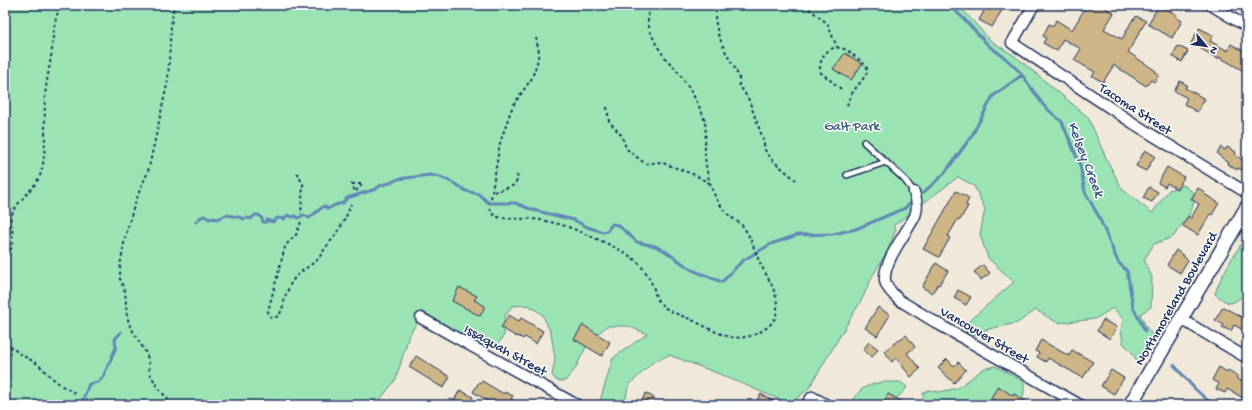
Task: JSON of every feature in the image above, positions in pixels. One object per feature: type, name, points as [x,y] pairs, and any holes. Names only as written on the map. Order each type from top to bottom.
[{"type":"street","name":"Tacoma Street","points":[[1034,5],[1012,43],[1136,125],[1247,192]]},
{"type":"street","points":[[1211,5],[1247,27]]},
{"type":"street","name":"Vancouver Street","points":[[914,192],[917,201],[917,209],[911,223],[886,268],[885,280],[887,287],[899,300],[1080,405]]},
{"type":"street","name":"Northmoreland Boulevard","points":[[1130,405],[1247,207]]},
{"type":"street","name":"Issaquah Street","points":[[421,318],[576,405]]},
{"type":"street","points":[[1181,319],[1247,358]]},
{"type":"street","points":[[809,401],[827,405]]},
{"type":"lane","points":[[864,142],[904,179],[914,192]]},
{"type":"lane","points":[[847,175],[886,162]]},
{"type":"path","points":[[5,18],[12,5]]},
{"type":"path","points":[[5,261],[14,240],[10,218],[16,207],[36,184],[42,169],[47,78],[57,12],[61,5]]},
{"type":"path","points":[[172,405],[157,386],[150,372],[146,353],[130,326],[127,316],[125,291],[120,279],[120,266],[125,238],[133,209],[148,172],[168,80],[171,26],[174,5]]},
{"type":"path","points":[[490,208],[491,213],[501,218],[549,221],[581,232],[617,249],[637,262],[649,277],[655,296],[668,310],[693,320],[718,333],[731,337],[754,335],[769,326],[773,321],[777,306],[774,289],[745,228],[725,210],[717,199],[710,184],[706,166],[706,127],[703,116],[683,80],[664,56],[648,26],[651,5]]},
{"type":"path","points":[[719,5],[716,10],[715,19],[718,34],[739,77],[739,85],[750,102],[766,150],[773,161],[783,171],[796,180]]},
{"type":"path","points":[[804,5],[826,23],[837,47]]},
{"type":"path","points":[[491,198],[500,142],[514,104],[532,78],[537,63],[539,52],[536,38]]},
{"type":"path","points":[[841,89],[820,72],[820,61],[825,52],[829,49],[837,47],[845,49],[864,63],[868,70],[851,92],[848,98],[847,106]]},
{"type":"path","points":[[607,107],[609,121],[622,136],[626,148],[643,162],[650,164],[659,162],[663,163],[695,175],[710,184]]},
{"type":"path","points":[[297,173],[303,184],[302,214]]},
{"type":"path","points":[[493,192],[510,187],[518,179],[517,175]]},
{"type":"path","points":[[352,184],[363,184],[359,188],[355,192],[352,184]]},
{"type":"path","points":[[301,222],[296,235],[285,247],[268,311],[269,316],[272,318],[281,314],[289,289],[298,273],[321,255],[334,238],[347,216],[351,204]]},
{"type":"path","points":[[5,342],[20,354],[38,364],[62,386],[76,394]]},
{"type":"path","points":[[86,401],[92,405]]},
{"type":"green space","name":"Galt Park","points":[[5,5],[960,5],[959,6],[991,41],[1016,57],[1088,117],[1122,189],[1152,213],[1169,190],[1184,185],[1196,195],[1191,212],[1173,237],[1154,244],[1144,260],[1152,277],[1151,307],[1140,314],[1146,327],[1152,335],[1137,361],[1131,351],[1123,343],[1121,330],[1123,319],[1113,308],[1095,319],[1058,323],[1036,310],[1017,323],[984,330],[972,337],[966,333],[969,321],[1014,282],[988,258],[980,235],[985,209],[974,186],[958,177],[893,226],[896,229],[888,250],[873,275],[862,299],[809,388],[790,404],[717,373],[669,355],[653,362],[629,385],[626,396],[626,405],[602,405],[600,401],[613,358],[647,334],[628,326],[607,326],[589,341],[575,369],[565,381],[557,381],[552,375],[555,359],[551,333],[542,314],[528,305],[512,306],[505,316],[504,335],[496,347],[481,346],[423,314],[409,335],[396,379],[376,405],[5,405]]},
{"type":"green space","points":[[1247,235],[1247,293],[1234,302],[1228,303],[1215,294],[1233,256]]},
{"type":"green space","points":[[995,366],[1024,382],[1024,393],[1020,405],[927,405],[923,398],[923,393],[929,390],[939,392],[958,388],[983,369]]},
{"type":"green space","points":[[883,382],[900,382],[907,387],[890,405],[850,405],[859,391],[867,386]]},
{"type":"building","points":[[974,5],[994,5],[1002,10],[992,27],[979,20],[984,11]]},
{"type":"building","points":[[1087,5],[1101,5],[1114,13],[1104,29],[1122,39],[1136,16],[1146,21],[1128,52],[1156,71],[1155,72],[1159,75],[1154,82],[1151,80],[1146,86],[1114,65],[1103,82],[1092,76],[1095,72],[1074,60],[1081,49],[1063,39],[1057,51],[1043,43],[1046,38],[1043,36],[1049,24],[1053,26],[1056,20],[1072,30]]},
{"type":"building","points":[[1159,5],[1177,15],[1176,17],[1182,21],[1172,38],[1148,24]]},
{"type":"building","points":[[1199,28],[1213,35],[1210,41],[1228,51],[1231,44],[1247,53],[1247,61],[1242,70],[1219,57],[1218,59],[1191,43]]},
{"type":"building","points":[[1178,46],[1188,51],[1182,62],[1172,56]]},
{"type":"building","points":[[845,53],[862,64],[851,80],[833,69]]},
{"type":"building","points":[[1180,81],[1187,85],[1185,88],[1205,99],[1197,112],[1184,104],[1187,98],[1174,91]]},
{"type":"building","points":[[1221,147],[1225,150],[1227,147],[1236,152],[1235,155],[1247,163],[1242,170],[1238,168],[1237,170],[1217,154]]},
{"type":"building","points":[[1145,150],[1155,156],[1146,171],[1136,166]]},
{"type":"building","points":[[1167,167],[1184,177],[1177,189],[1167,183],[1165,187],[1158,183]]},
{"type":"building","points":[[1149,187],[1158,192],[1152,202],[1143,198]]},
{"type":"building","points":[[1198,188],[1205,192],[1204,194],[1219,203],[1212,215],[1210,214],[1198,235],[1183,226],[1188,216],[1191,218],[1199,204],[1191,199]]},
{"type":"building","points":[[956,191],[969,198],[966,205],[968,206],[948,236],[950,238],[939,257],[923,249]]},
{"type":"building","points":[[1176,250],[1188,260],[1180,273],[1167,265]]},
{"type":"building","points":[[936,263],[948,271],[932,293],[922,287]]},
{"type":"building","points":[[983,265],[990,273],[981,280],[974,272]]},
{"type":"building","points":[[459,287],[477,296],[474,300],[485,306],[480,316],[452,301]]},
{"type":"building","points":[[958,290],[971,297],[966,305],[954,298]]},
{"type":"building","points":[[878,307],[890,315],[877,336],[865,328]]},
{"type":"building","points":[[1223,307],[1247,320],[1247,332],[1234,325],[1231,331],[1222,327],[1224,325],[1215,320]]},
{"type":"building","points":[[509,315],[519,321],[521,318],[543,331],[536,344],[525,337],[523,339],[518,336],[517,337],[501,328]]},
{"type":"building","points":[[1103,320],[1117,327],[1110,339],[1097,331]]},
{"type":"building","points":[[583,325],[610,342],[602,356],[574,339]]},
{"type":"building","points":[[906,335],[915,347],[907,353],[920,369],[911,377],[896,358],[892,362],[884,351]]},
{"type":"building","points":[[1041,340],[1069,356],[1072,350],[1093,362],[1083,378],[1048,358],[1046,362],[1037,357],[1039,353],[1035,351]]},
{"type":"building","points":[[869,342],[878,349],[872,357],[863,350]]},
{"type":"building","points":[[416,356],[450,377],[443,388],[409,367]]},
{"type":"building","points":[[947,359],[954,366],[958,362],[966,370],[954,383],[938,368]]},
{"type":"building","points":[[1219,367],[1238,376],[1236,378],[1247,384],[1247,400],[1227,389],[1225,393],[1216,389],[1219,384],[1212,380]]},
{"type":"building","points":[[1111,370],[1124,378],[1114,394],[1101,386]]},
{"type":"building","points":[[482,381],[504,394],[505,392],[513,396],[511,399],[521,405],[495,405],[473,392],[479,382],[481,383]]},
{"type":"building","points":[[998,386],[1013,396],[1014,394],[1032,405],[1002,405],[991,398]]},
{"type":"building","points":[[460,390],[473,397],[469,405],[458,405],[453,402]]},
{"type":"building","points":[[646,393],[654,398],[650,405],[639,405]]},
{"type":"building","points":[[761,394],[780,405],[754,405]]},
{"type":"building","points":[[888,394],[908,405],[882,405]]},
{"type":"waterway","name":"Kelsey Creek","points":[[949,5],[989,46],[1004,57],[1020,72],[1044,106],[1062,122],[1080,165],[1085,192],[1099,217],[1118,262],[1127,271],[1133,307],[1145,331]]},
{"type":"waterway","points":[[923,193],[944,174],[971,137],[993,96],[1022,75]]},
{"type":"waterway","points":[[196,222],[201,217],[205,216],[209,219],[218,219],[226,215],[243,219],[251,219],[255,215],[259,215],[263,222],[266,222],[267,220],[273,222],[277,218],[284,219],[288,215],[298,218],[304,215],[309,218],[324,206],[328,209],[343,203],[347,198],[376,189],[381,185],[398,179],[430,175],[440,177],[450,181],[466,191],[478,194],[489,203],[515,203],[533,210],[574,220],[587,227],[603,232],[607,231],[612,224],[618,225],[637,242],[655,246],[665,251],[692,270],[722,282],[742,261],[771,244],[797,235],[833,234],[856,229],[905,208],[909,204]]},
{"type":"waterway","points":[[81,405],[89,384],[98,382],[103,377],[116,347],[115,339],[121,332]]},
{"type":"waterway","name":"Kelsey Creek","points":[[1174,365],[1194,388],[1213,405]]}]
